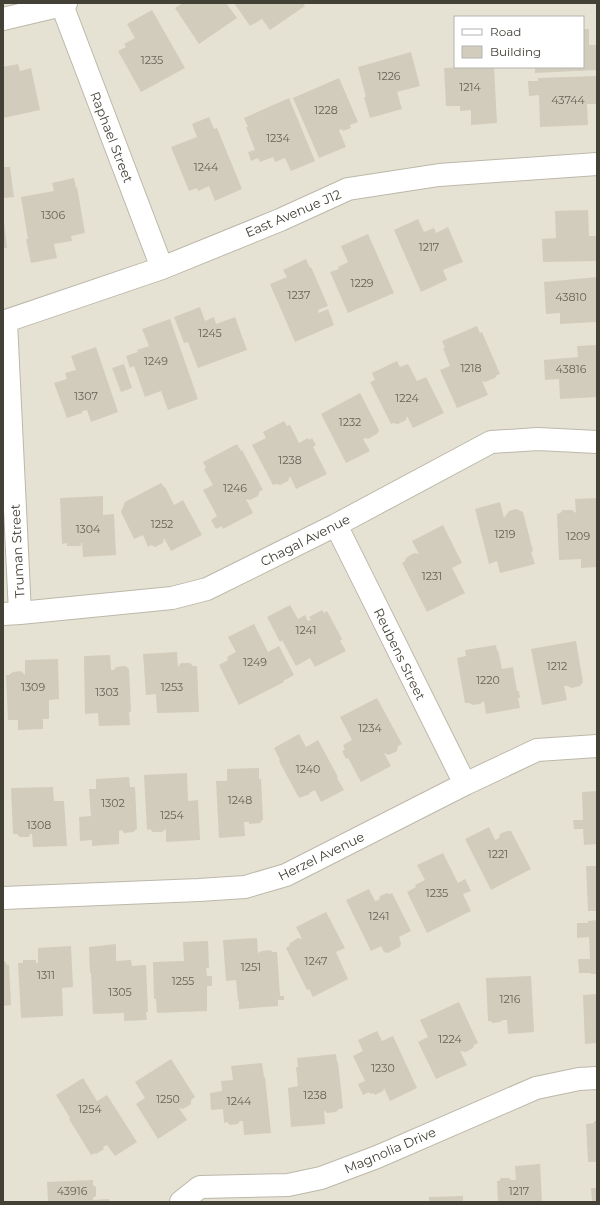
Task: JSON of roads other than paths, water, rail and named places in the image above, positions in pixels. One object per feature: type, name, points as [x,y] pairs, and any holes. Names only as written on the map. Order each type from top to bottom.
[{"type":"street","points":[[3,19],[64,4]]},
{"type":"street","name":"Raphael Street","points":[[64,4],[162,268]]},
{"type":"street","name":"East Avenue J12","points":[[4,322],[162,268],[280,220],[348,190],[439,175],[597,164]]},
{"type":"street","name":"Truman Street","points":[[4,322],[12,613]]},
{"type":"street","name":"Chagal Avenue","points":[[12,613],[172,598],[207,589],[336,525],[491,442],[538,439],[597,442]]},
{"type":"street","name":"Reubens Street","points":[[336,525],[465,784]]},
{"type":"street","name":"Herzel Avenue","points":[[3,898],[245,887],[286,875],[465,784],[537,750],[597,746]]},
{"type":"street","name":"Magnolia Drive","points":[[181,1202],[200,1187],[288,1185],[321,1178],[377,1157],[536,1088],[579,1079],[597,1078]]}]
